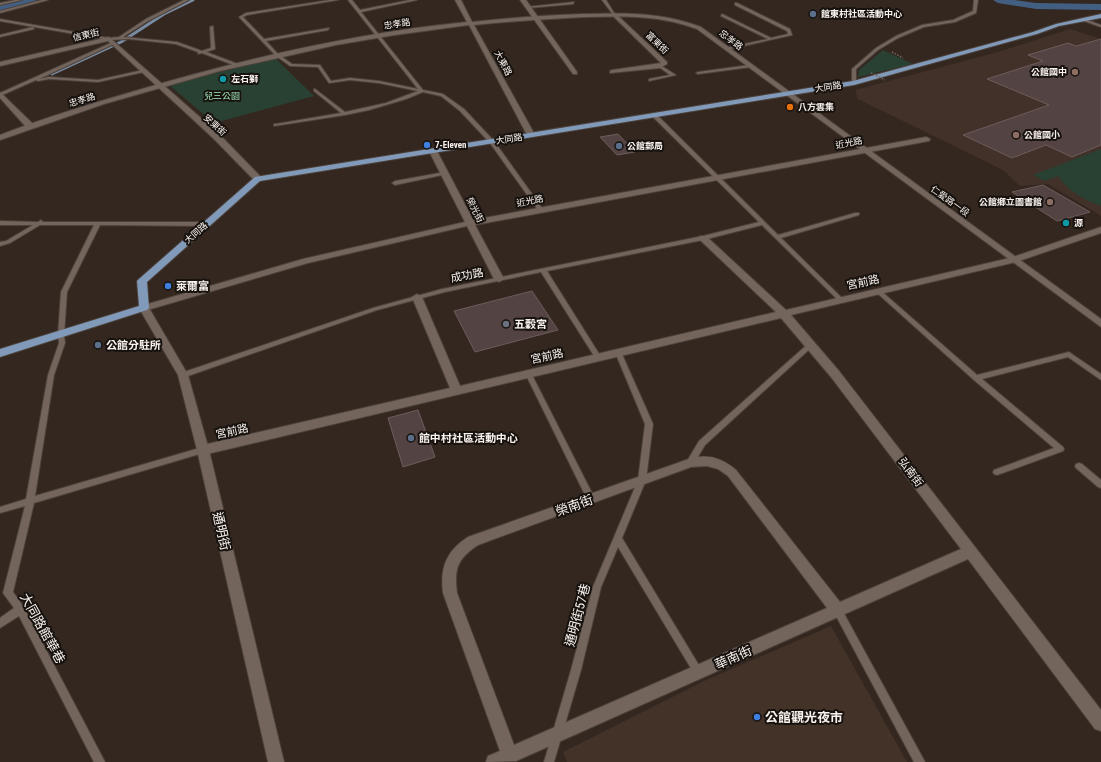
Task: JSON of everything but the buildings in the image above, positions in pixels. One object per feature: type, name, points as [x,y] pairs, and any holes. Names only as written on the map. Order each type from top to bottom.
[{"type":"main road","name":"大同路","points":[[144,308],[142,281],[258,179],[854,83],[920,66],[1082,19],[1101,16]]},
{"type":"main road","points":[[0,353],[144,308]]},
{"type":"street","name":"大東路","points":[[458,0],[531,135]]},
{"type":"street","points":[[522,0],[575,73]]},
{"type":"street","name":"忠孝路","points":[[0,138],[30,126],[159,85],[277,55],[378,37],[471,23],[535,18],[615,15],[657,16],[688,23],[699,28],[727,48],[787,94]]},
{"type":"street","name":"富東街","points":[[612,72],[660,66],[665,63],[615,15]]},
{"type":"street","name":"信東街","points":[[0,64],[111,41],[159,85]]},
{"type":"street","name":"安東街","points":[[159,85],[216,136],[258,179]]},
{"type":"street","name":"仁愛路一段","points":[[787,94],[1101,324]]},
{"type":"street","points":[[0,95],[30,126]]},
{"type":"street","name":"近光路","points":[[144,308],[306,261],[470,223],[926,139]]},
{"type":"street","name":"榮光街","points":[[432,151],[445,173],[499,279]]},
{"type":"street","name":"宮前路","points":[[202,450],[878,290],[1013,260],[1101,230]]},
{"type":"street","name":"弘南街","points":[[703,238],[783,313],[835,374],[1101,723]]},
{"type":"street","points":[[417,297],[456,390]]},
{"type":"street","name":"通明街","points":[[144,308],[183,375],[276,762]]},
{"type":"street","name":"榮南街","points":[[510,755],[450,593],[448,579],[449,568],[453,556],[462,547],[473,541],[690,463],[700,460],[712,461],[724,465],[732,473],[838,611]]},
{"type":"street","name":"華南街","points":[[494,762],[971,551]]},
{"type":"lane","points":[[0,4],[20,0]]},
{"type":"lane","points":[[0,12],[46,0]]},
{"type":"lane","points":[[0,95],[119,38],[147,20],[187,0]]},
{"type":"lane","points":[[336,0],[246,14],[241,17],[277,55],[291,65],[319,66],[330,82],[350,78],[442,95],[462,110],[492,142],[540,209]]},
{"type":"lane","points":[[350,0],[422,91]]},
{"type":"lane","points":[[358,10],[415,0]]},
{"type":"lane","points":[[604,0],[615,15]]},
{"type":"lane","points":[[854,83],[854,69],[881,47],[897,37],[923,26],[954,21],[975,12],[976,0]]},
{"type":"lane","points":[[528,7],[573,4]]},
{"type":"lane","points":[[727,48],[769,38],[790,35],[789,30],[736,4]]},
{"type":"lane","points":[[722,15],[769,38]]},
{"type":"lane","points":[[1082,19],[1101,26]]},
{"type":"lane","points":[[0,20],[111,41]]},
{"type":"lane","points":[[0,36],[37,27]]},
{"type":"lane","points":[[199,53],[213,48],[212,27]]},
{"type":"lane","points":[[264,40],[328,29]]},
{"type":"lane","points":[[119,38],[177,43],[199,53],[237,65]]},
{"type":"lane","points":[[650,80],[674,75],[660,66]]},
{"type":"lane","points":[[698,73],[750,66]]},
{"type":"lane","points":[[32,80],[49,78],[98,81],[143,71]]},
{"type":"lane","points":[[316,90],[344,114]]},
{"type":"lane","points":[[276,125],[344,114],[407,98],[422,91]]},
{"type":"lane","points":[[655,116],[840,300]]},
{"type":"lane","points":[[395,183],[445,173]]},
{"type":"lane","points":[[777,237],[857,214]]},
{"type":"lane","points":[[0,244],[8,242],[41,222]]},
{"type":"lane","points":[[0,223],[206,224]]},
{"type":"lane","name":"大同路館華巷","points":[[98,223],[64,292],[61,335],[62,343],[51,375],[30,501],[8,593],[20,609],[100,762]]},
{"type":"lane","name":"成功路","points":[[183,375],[375,309],[417,297],[444,290],[703,238],[763,223]]},
{"type":"lane","points":[[543,270],[598,357]]},
{"type":"lane","points":[[878,290],[976,378],[1060,449],[997,472]]},
{"type":"lane","points":[[690,463],[702,443],[811,345]]},
{"type":"lane","name":"通明街57巷","points":[[549,762],[576,670],[597,587],[642,480],[649,424],[618,352]]},
{"type":"lane","points":[[976,378],[1069,354],[1101,378]]},
{"type":"lane","points":[[528,373],[591,499]]},
{"type":"lane","name":"宮前路","points":[[0,510],[202,450]]},
{"type":"lane","points":[[1079,466],[1101,485]]},
{"type":"lane","points":[[618,538],[698,672]]},
{"type":"lane","points":[[0,624],[20,609]]},
{"type":"lane","points":[[838,611],[920,762]]},
{"type":"path","points":[[881,47],[920,66]]},
{"type":"path","points":[[871,73],[885,80]]},
{"type":"shaded area","name":"公館國小","points":[[1070,29],[1101,39],[1101,216],[1048,184],[1020,186],[1003,170],[858,99],[855,90],[998,52]]},
{"type":"shaded area","name":"公館觀光夜市","points":[[831,626],[907,762],[567,762],[563,752],[704,681]]},
{"type":"green space","points":[[883,50],[913,64],[858,77],[859,70]]},
{"type":"green space","name":"兒三公園","points":[[275,58],[314,96],[214,123],[169,85]]},
{"type":"green space","points":[[1101,149],[1101,206],[1077,194],[1058,176],[1045,181],[1033,175]]},
{"type":"waterway","points":[[0,8],[32,0]]},
{"type":"waterway","points":[[52,74],[121,42],[164,14],[193,0]]},
{"type":"waterway","points":[[998,0],[1036,6],[1101,7]]},
{"type":"place","name":"館東村社區活動中心","points":[[813,14]]},
{"type":"place","name":"公館國中","points":[[1075,72]]},
{"type":"place","name":"左石獅","points":[[223,79]]},
{"type":"place","name":"八方雲集","points":[[790,107]]},
{"type":"place","name":"公館國小","points":[[1016,135]]},
{"type":"place","name":"7-Eleven","points":[[427,145]]},
{"type":"place","name":"公館郵局","points":[[619,146]]},
{"type":"place","name":"公館鄉立圖書館","points":[[1050,202]]},
{"type":"place","name":"源","points":[[1066,223]]},
{"type":"place","name":"萊爾富","points":[[168,286]]},
{"type":"place","name":"五穀宮","points":[[506,324]]},
{"type":"place","name":"公館分駐所","points":[[98,345]]},
{"type":"place","name":"館中村社區活動中心","points":[[411,438]]},
{"type":"place","name":"公館觀光夜市","points":[[757,717]]}]
